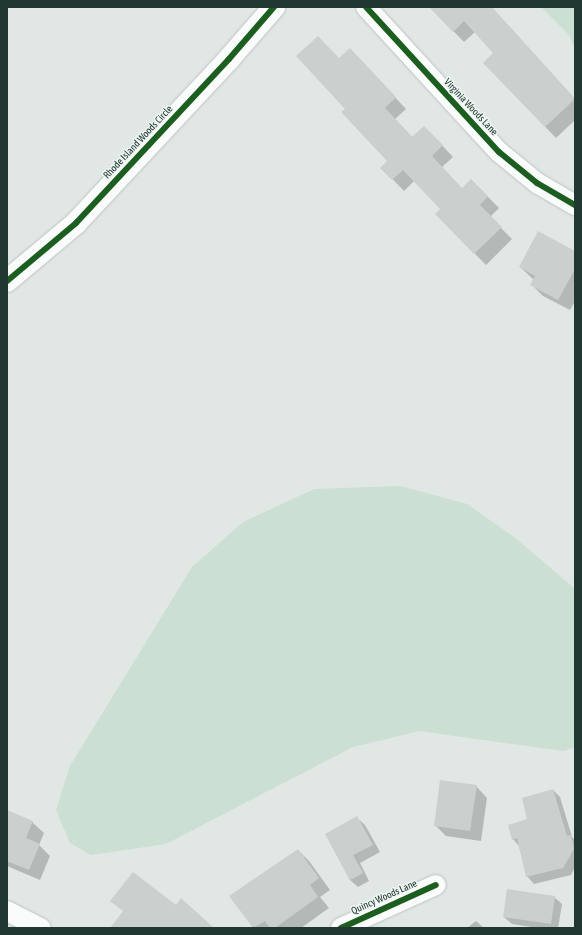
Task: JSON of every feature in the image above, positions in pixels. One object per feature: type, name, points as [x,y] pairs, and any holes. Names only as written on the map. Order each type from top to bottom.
[{"type":"street","name":"Rhode Island Woods Circle","points":[[7,280],[76,223],[229,59],[274,7]]},
{"type":"street","name":"Virginia Woods Lane","points":[[366,7],[499,152],[536,183],[575,205]]},
{"type":"street","name":"Quincy Woods Lane","points":[[341,928],[436,885]]},
{"type":"street","points":[[7,911],[41,928]]},
{"type":"green space","points":[[541,7],[575,7],[575,49],[569,35]]},
{"type":"green space","points":[[400,486],[467,504],[514,537],[575,589],[575,747],[563,751],[419,731],[353,747],[166,844],[91,855],[70,843],[56,810],[70,766],[192,567],[243,522],[314,489]]},
{"type":"building","points":[[429,7],[492,7],[575,99],[545,127],[483,63],[493,53],[464,21],[453,32]]},
{"type":"building","points":[[318,36],[339,58],[350,48],[396,97],[385,108],[412,137],[424,126],[443,145],[432,156],[462,188],[471,179],[488,196],[480,205],[502,227],[474,254],[435,214],[440,209],[403,170],[392,180],[380,168],[387,161],[341,112],[345,109],[296,56]]},
{"type":"building","points":[[538,231],[575,251],[575,269],[558,300],[530,285],[535,276],[519,267]]},
{"type":"building","points":[[440,780],[477,785],[470,831],[434,826]]},
{"type":"building","points":[[553,789],[567,836],[571,835],[574,849],[563,868],[526,877],[517,838],[512,840],[508,825],[527,819],[522,798]]},
{"type":"building","points":[[7,810],[33,821],[26,838],[40,844],[29,870],[7,861]]},
{"type":"building","points":[[357,816],[373,845],[353,855],[363,873],[350,880],[325,834]]},
{"type":"building","points":[[298,849],[319,878],[310,885],[318,897],[275,928],[270,928],[265,921],[253,928],[229,896]]},
{"type":"building","points":[[133,872],[176,905],[181,898],[214,928],[110,928],[123,911],[110,901]]},
{"type":"building","points":[[507,889],[555,896],[551,924],[503,917]]},
{"type":"cycle path","points":[[7,281],[76,223],[229,59],[274,7]]},
{"type":"cycle path","points":[[366,7],[499,152],[537,183],[575,205]]},
{"type":"cycle path","points":[[341,928],[436,885]]}]
